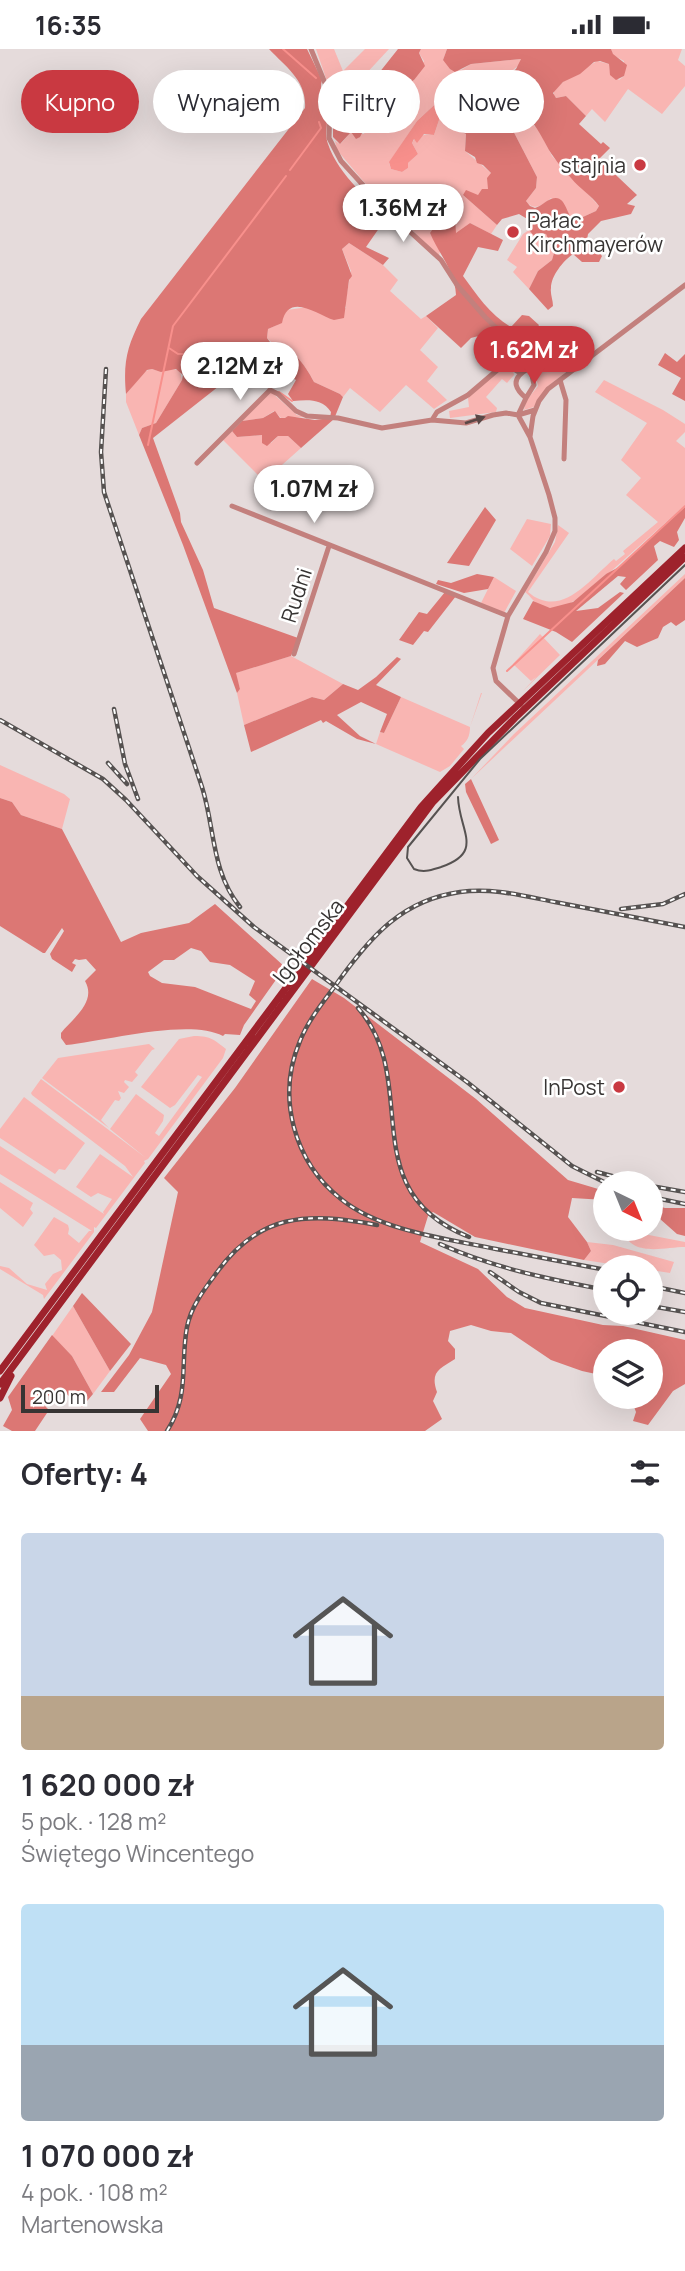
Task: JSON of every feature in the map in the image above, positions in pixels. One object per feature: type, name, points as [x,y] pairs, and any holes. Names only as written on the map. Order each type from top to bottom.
[{"type":"main road","name":"Igołomska","points":[[0,1384],[28,1340],[262,1024],[355,909],[433,801],[521,706],[685,548]]},
{"type":"main road","name":"Igołomska","points":[[521,706],[685,557]]},
{"type":"main road","name":"Igołomska","points":[[0,1371],[28,1340]]},
{"type":"main road","points":[[0,1365],[28,1340]]},
{"type":"main road","points":[[0,1398],[28,1340]]},
{"type":"street","points":[[312,49],[327,88],[329,138],[341,161],[384,208],[441,260],[457,285],[509,340],[527,351],[550,359],[564,360],[575,357],[582,361]]},
{"type":"street","points":[[530,437],[535,410],[548,389],[685,285]]},
{"type":"street","points":[[518,415],[534,385],[527,351]]},
{"type":"street","points":[[526,398],[516,385],[520,373],[550,359]]},
{"type":"street","points":[[432,420],[440,409],[468,395],[502,366],[520,373]]},
{"type":"street","points":[[560,380],[566,400],[564,459]]},
{"type":"street","points":[[197,463],[270,390],[296,411],[313,417],[338,418],[382,428],[432,420],[466,423],[494,415],[518,415],[535,410]]},
{"type":"street","points":[[518,415],[530,437],[555,518],[555,531],[546,552],[508,617],[493,671],[496,681],[521,706]]},
{"type":"street","points":[[232,506],[508,617]]},
{"type":"street","name":"Rudni","points":[[294,654],[329,546]]},
{"type":"shaded area","points":[[269,49],[307,49],[318,72],[318,133],[327,133],[333,156],[340,167],[356,187],[394,223],[390,227],[382,224],[366,247],[389,258],[383,265],[349,243],[342,249],[352,276],[349,280],[344,318],[334,320],[312,310],[290,308],[282,323],[268,329],[267,338],[270,342],[284,347],[296,357],[314,382],[343,397],[334,419],[301,448],[288,436],[278,436],[267,446],[262,443],[262,435],[237,437],[232,431],[242,421],[263,418],[275,411],[280,418],[330,418],[331,412],[319,402],[293,401],[288,394],[296,380],[288,375],[290,369],[261,355],[247,383],[228,379],[153,438],[181,522],[203,570],[214,608],[298,638],[291,656],[236,673],[240,689],[237,693],[139,435],[142,428],[156,423],[183,375],[176,369],[161,372],[147,370],[126,394],[125,373],[129,347],[141,319],[286,133],[304,133],[304,70],[288,68]]},
{"type":"shaded area","points":[[316,49],[334,49],[343,70],[323,70]]},
{"type":"shaded area","points":[[365,49],[389,49],[370,70],[344,70]]},
{"type":"shaded area","points":[[398,49],[421,49],[419,53],[425,66],[420,72],[420,70],[381,70]]},
{"type":"shaded area","points":[[421,49],[447,49],[443,60],[461,70],[434,70],[434,105],[420,118],[419,70],[424,61],[419,53]]},
{"type":"shaded area","points":[[447,49],[611,49],[613,54],[627,65],[624,76],[616,80],[610,75],[609,64],[594,62],[580,74],[563,82],[553,93],[556,98],[566,96],[586,116],[579,124],[601,144],[603,142],[610,148],[599,159],[637,195],[627,204],[635,206],[631,214],[601,221],[588,234],[587,240],[602,256],[599,262],[582,262],[573,254],[555,274],[551,293],[553,306],[548,310],[529,289],[538,271],[552,260],[554,253],[546,234],[534,236],[529,230],[532,225],[529,220],[519,214],[502,219],[497,225],[463,195],[466,190],[478,195],[482,189],[488,189],[487,178],[491,173],[465,151],[466,134],[464,133],[514,133],[537,177],[536,188],[526,201],[530,206],[535,208],[551,199],[560,199],[574,221],[596,211],[599,206],[574,182],[553,156],[539,133],[544,133],[544,70],[515,70],[521,59],[471,64],[459,70],[450,69],[443,60]]},
{"type":"shaded area","points":[[611,49],[682,49],[678,60],[685,66],[685,86],[662,114],[628,89],[605,122],[592,109],[586,116],[566,96],[554,96],[554,91],[563,82],[597,61],[609,64],[610,72],[619,80],[624,76],[624,61],[613,55]]},
{"type":"shaded area","points":[[521,59],[520,64],[513,70],[461,70],[471,64]]},
{"type":"shaded area","points":[[434,105],[434,135],[424,134],[417,143],[414,139],[412,143],[418,154],[408,163],[408,168],[402,172],[391,169],[389,162],[409,133],[420,133],[420,118]]},
{"type":"shaded area","points":[[333,133],[350,133],[340,144],[333,137]]},
{"type":"shaded area","points":[[351,133],[409,133],[389,163],[391,169],[402,172],[418,154],[412,143],[416,138],[435,133],[466,134],[465,151],[491,173],[488,189],[478,195],[463,195],[497,225],[491,234],[470,223],[456,234],[430,233],[440,251],[439,256],[370,189],[337,150],[335,141],[340,144]]},
{"type":"shaded area","points":[[352,133],[362,133],[360,137],[356,139]]},
{"type":"shaded area","points":[[514,133],[540,133],[552,156],[599,206],[596,211],[574,221],[551,198],[542,205],[532,206],[526,201],[536,188],[537,177]]},
{"type":"shaded area","points":[[451,216],[455,218],[456,233],[470,223],[503,240],[498,251],[478,247],[463,276],[490,311],[503,322],[511,327],[522,315],[529,316],[539,325],[528,346],[517,341],[507,353],[490,333],[471,338],[461,348],[426,316],[456,295],[450,270],[430,233],[438,222]]},
{"type":"shaded area","points":[[529,230],[534,236],[546,234],[554,253],[552,260],[538,271],[529,289],[513,272],[517,267],[507,260],[523,234]]},
{"type":"shaded area","points":[[349,243],[383,265],[398,280],[390,291],[421,319],[426,316],[438,328],[420,350],[438,367],[427,381],[447,400],[434,409],[406,385],[380,412],[350,388],[343,397],[314,382],[303,364],[267,338],[268,329],[277,325],[287,310],[308,307],[317,311],[346,308],[351,271],[342,249]]},
{"type":"shaded area","points":[[665,353],[677,362],[685,354],[685,401],[672,394],[681,378],[658,365]]},
{"type":"shaded area","points":[[576,359],[579,362],[548,386],[534,407],[524,410],[526,401],[538,386],[534,368],[551,361]]},
{"type":"shaded area","points":[[501,368],[513,370],[514,375],[507,383],[502,379],[486,397],[497,408],[496,412],[450,418],[449,411],[469,407],[468,398]]},
{"type":"shaded area","points":[[152,369],[180,371],[182,380],[156,423],[142,428],[139,435],[126,402],[126,394],[141,375]]},
{"type":"shaded area","points":[[604,380],[685,424],[685,432],[676,441],[685,448],[685,505],[577,599],[560,607],[542,606],[525,592],[555,542],[558,525],[569,533],[528,592],[552,602],[574,594],[585,586],[614,559],[616,561],[625,554],[623,551],[658,522],[626,495],[641,478],[621,460],[647,423],[595,392]]},
{"type":"shaded area","points":[[270,391],[297,415],[307,417],[281,418],[274,411],[263,418],[242,421]]},
{"type":"shaded area","points":[[232,431],[237,437],[263,435],[264,439],[271,443],[278,436],[288,436],[301,448],[264,481],[223,440]]},
{"type":"shaded area","points":[[485,507],[496,520],[469,566],[447,563]]},
{"type":"shaded area","points":[[685,507],[685,518],[677,532],[679,540],[674,547],[660,541],[654,546],[658,560],[626,590],[620,584],[626,577],[618,576],[576,611],[598,608],[620,592],[624,593],[572,642],[556,632],[523,619],[533,601],[550,608],[573,602],[606,574],[619,567]]},
{"type":"shaded area","points":[[527,519],[551,524],[550,536],[532,566],[510,549]]},
{"type":"shaded area","points":[[477,574],[494,577],[488,589],[464,593],[436,584],[438,580],[451,583]]},
{"type":"shaded area","points":[[685,574],[685,578],[471,779],[514,734]]},
{"type":"shaded area","points":[[494,577],[516,591],[504,613],[481,603]]},
{"type":"shaded area","points":[[685,578],[685,620],[676,626],[671,622],[663,627],[658,638],[637,647],[625,641],[605,664],[597,666],[598,660]]},
{"type":"shaded area","points":[[445,592],[456,596],[428,632],[424,631],[413,645],[399,640],[419,612],[427,614]]},
{"type":"shaded area","points":[[540,634],[560,655],[523,691],[536,677],[531,681],[513,664]]},
{"type":"shaded area","points":[[291,656],[343,684],[324,700],[312,697],[244,725],[237,693],[240,689],[235,673]]},
{"type":"shaded area","points":[[397,657],[401,659],[376,685],[401,697],[384,733],[380,732],[387,714],[361,702],[337,715],[360,736],[376,744],[357,739],[321,720],[251,752],[244,725],[312,697],[324,700],[343,684],[358,690]]},
{"type":"shaded area","points":[[401,697],[470,727],[468,738],[461,746],[464,749],[450,766],[440,772],[376,744],[380,732],[384,733]]},
{"type":"shaded area","points":[[0,765],[70,799],[62,829],[21,815],[12,802],[0,798]]},
{"type":"shaded area","points":[[471,779],[499,840],[491,844],[466,792],[465,784]]},
{"type":"shaded area","points":[[0,798],[12,802],[21,815],[62,829],[121,942],[141,933],[189,923],[215,904],[285,967],[244,1025],[240,1035],[223,1036],[190,1029],[169,1030],[66,1045],[61,1033],[86,1003],[88,989],[85,981],[96,970],[86,959],[75,959],[72,963],[76,965],[72,972],[52,959],[50,954],[64,931],[62,928],[43,953],[0,926]],"holes":[[[191,948],[201,951],[210,962],[230,965],[255,981],[249,995],[256,1001],[251,1009],[195,987],[162,983],[148,972],[164,960],[174,960]]]},
{"type":"shaded area","points":[[312,979],[344,998],[476,1099],[568,1180],[593,1187],[593,1199],[572,1198],[568,1217],[591,1251],[584,1260],[475,1237],[433,1212],[428,1216],[420,1242],[478,1269],[507,1297],[525,1308],[593,1323],[593,1325],[623,1326],[685,1340],[685,1384],[673,1391],[663,1405],[663,1339],[593,1339],[593,1373],[551,1360],[511,1333],[471,1325],[450,1331],[448,1341],[455,1349],[455,1359],[435,1375],[437,1392],[433,1401],[442,1419],[425,1431],[148,1431],[140,1419],[171,1374],[166,1365],[140,1358],[114,1392],[101,1392],[129,1355],[152,1312],[178,1192],[164,1178],[235,1088]]},
{"type":"shaded area","points":[[194,1036],[209,1038],[226,1049],[223,1058],[96,1228],[94,1227],[94,1232],[44,1299],[43,1295],[0,1269],[0,1266],[9,1268],[27,1284],[47,1290],[45,1284],[53,1274],[62,1270],[61,1260],[54,1254],[44,1256],[34,1245],[54,1217],[68,1225],[68,1234],[79,1243],[92,1231],[0,1174],[0,1146],[104,1214],[112,1199],[98,1193],[91,1197],[76,1187],[100,1154],[133,1177],[125,1166],[32,1095],[41,1079],[146,1158],[110,1129],[136,1094],[164,1115],[155,1133],[159,1136],[202,1077],[198,1075],[170,1108],[141,1087],[179,1039]]},
{"type":"shaded area","points":[[149,1044],[155,1049],[135,1072],[138,1075],[132,1082],[125,1080],[129,1087],[124,1093],[118,1091],[121,1098],[119,1101],[115,1100],[101,1120],[109,1128],[42,1078],[58,1058]]},
{"type":"shaded area","points":[[24,1097],[85,1143],[65,1170],[59,1169],[55,1174],[0,1138],[0,1129]]},
{"type":"shaded area","points":[[0,1182],[33,1203],[30,1209],[33,1213],[23,1227],[0,1208]]},
{"type":"shaded area","points":[[663,1207],[685,1208],[685,1236],[677,1234],[663,1222]]},
{"type":"shaded area","points":[[663,1238],[685,1242],[685,1247],[649,1249],[629,1241],[663,1241]]},
{"type":"shaded area","points":[[587,1242],[613,1245],[649,1255],[593,1255],[593,1261],[584,1260],[591,1251]]},
{"type":"shaded area","points":[[663,1259],[674,1262],[670,1273],[663,1272]]},
{"type":"shaded area","points":[[82,1293],[131,1344],[110,1371],[73,1306]]},
{"type":"shaded area","points":[[73,1306],[110,1371],[93,1394],[72,1356],[52,1336]]},
{"type":"shaded area","points":[[52,1335],[72,1356],[93,1394],[82,1407],[63,1391],[56,1399],[49,1395],[42,1403],[49,1410],[35,1431],[12,1431],[3,1426],[12,1410],[8,1397]]},
{"type":"shaded area","points":[[635,1409],[660,1409],[648,1425],[633,1421]]},
{"type":"waterway","points":[[283,49],[316,78]]},
{"type":"waterway","points":[[290,170],[318,132]]},
{"type":"waterway","points":[[148,445],[173,326],[286,176]]},
{"type":"waterway","points":[[169,348],[178,354],[201,354],[241,380],[271,388]]},
{"type":"waterway","points":[[279,392],[292,401]]},
{"type":"waterway","points":[[507,671],[685,506]]},
{"type":"tram line","points":[[458,797],[466,839],[462,855],[441,867],[424,871],[414,869],[407,858],[408,847],[480,759],[685,565]]},
{"type":"railway","points":[[106,369],[101,452],[104,492],[202,787],[219,864],[240,907]]},
{"type":"railway","points":[[114,709],[125,764],[138,799]]},
{"type":"railway","points":[[0,720],[103,779],[197,876],[254,927],[467,1082],[572,1166],[593,1176]]},
{"type":"railway","points":[[108,763],[127,784]]},
{"type":"railway","points":[[593,1267],[415,1232],[357,1210],[325,1184],[311,1167],[301,1148],[290,1106],[293,1062],[300,1041],[313,1017],[364,948],[405,911],[440,896],[473,891],[498,892],[685,927]]},
{"type":"railway","points":[[621,909],[663,904],[685,894]]},
{"type":"railway","points":[[358,1008],[377,1037],[386,1068],[399,1163],[411,1192],[433,1217],[469,1237]]},
{"type":"railway","points":[[663,1188],[685,1192]]},
{"type":"railway","points":[[663,1199],[685,1204]]},
{"type":"railway","points":[[167,1431],[182,1392],[185,1341],[191,1313],[206,1287],[232,1254],[267,1228],[287,1221],[329,1218],[377,1225]]},
{"type":"railway","points":[[440,1244],[501,1266],[593,1287]]},
{"type":"railway","points":[[490,1272],[541,1303],[685,1332]]},
{"type":"railway","points":[[663,1288],[685,1293]]},
{"type":"railway","points":[[663,1308],[685,1312]]},
{"type":"place","name":"stajnia","points":[[640,165]]},
{"type":"place","name":"Pałac Kirchmayerów","points":[[513,232]]},
{"type":"place","name":"InPost","points":[[619,1087]]}]
